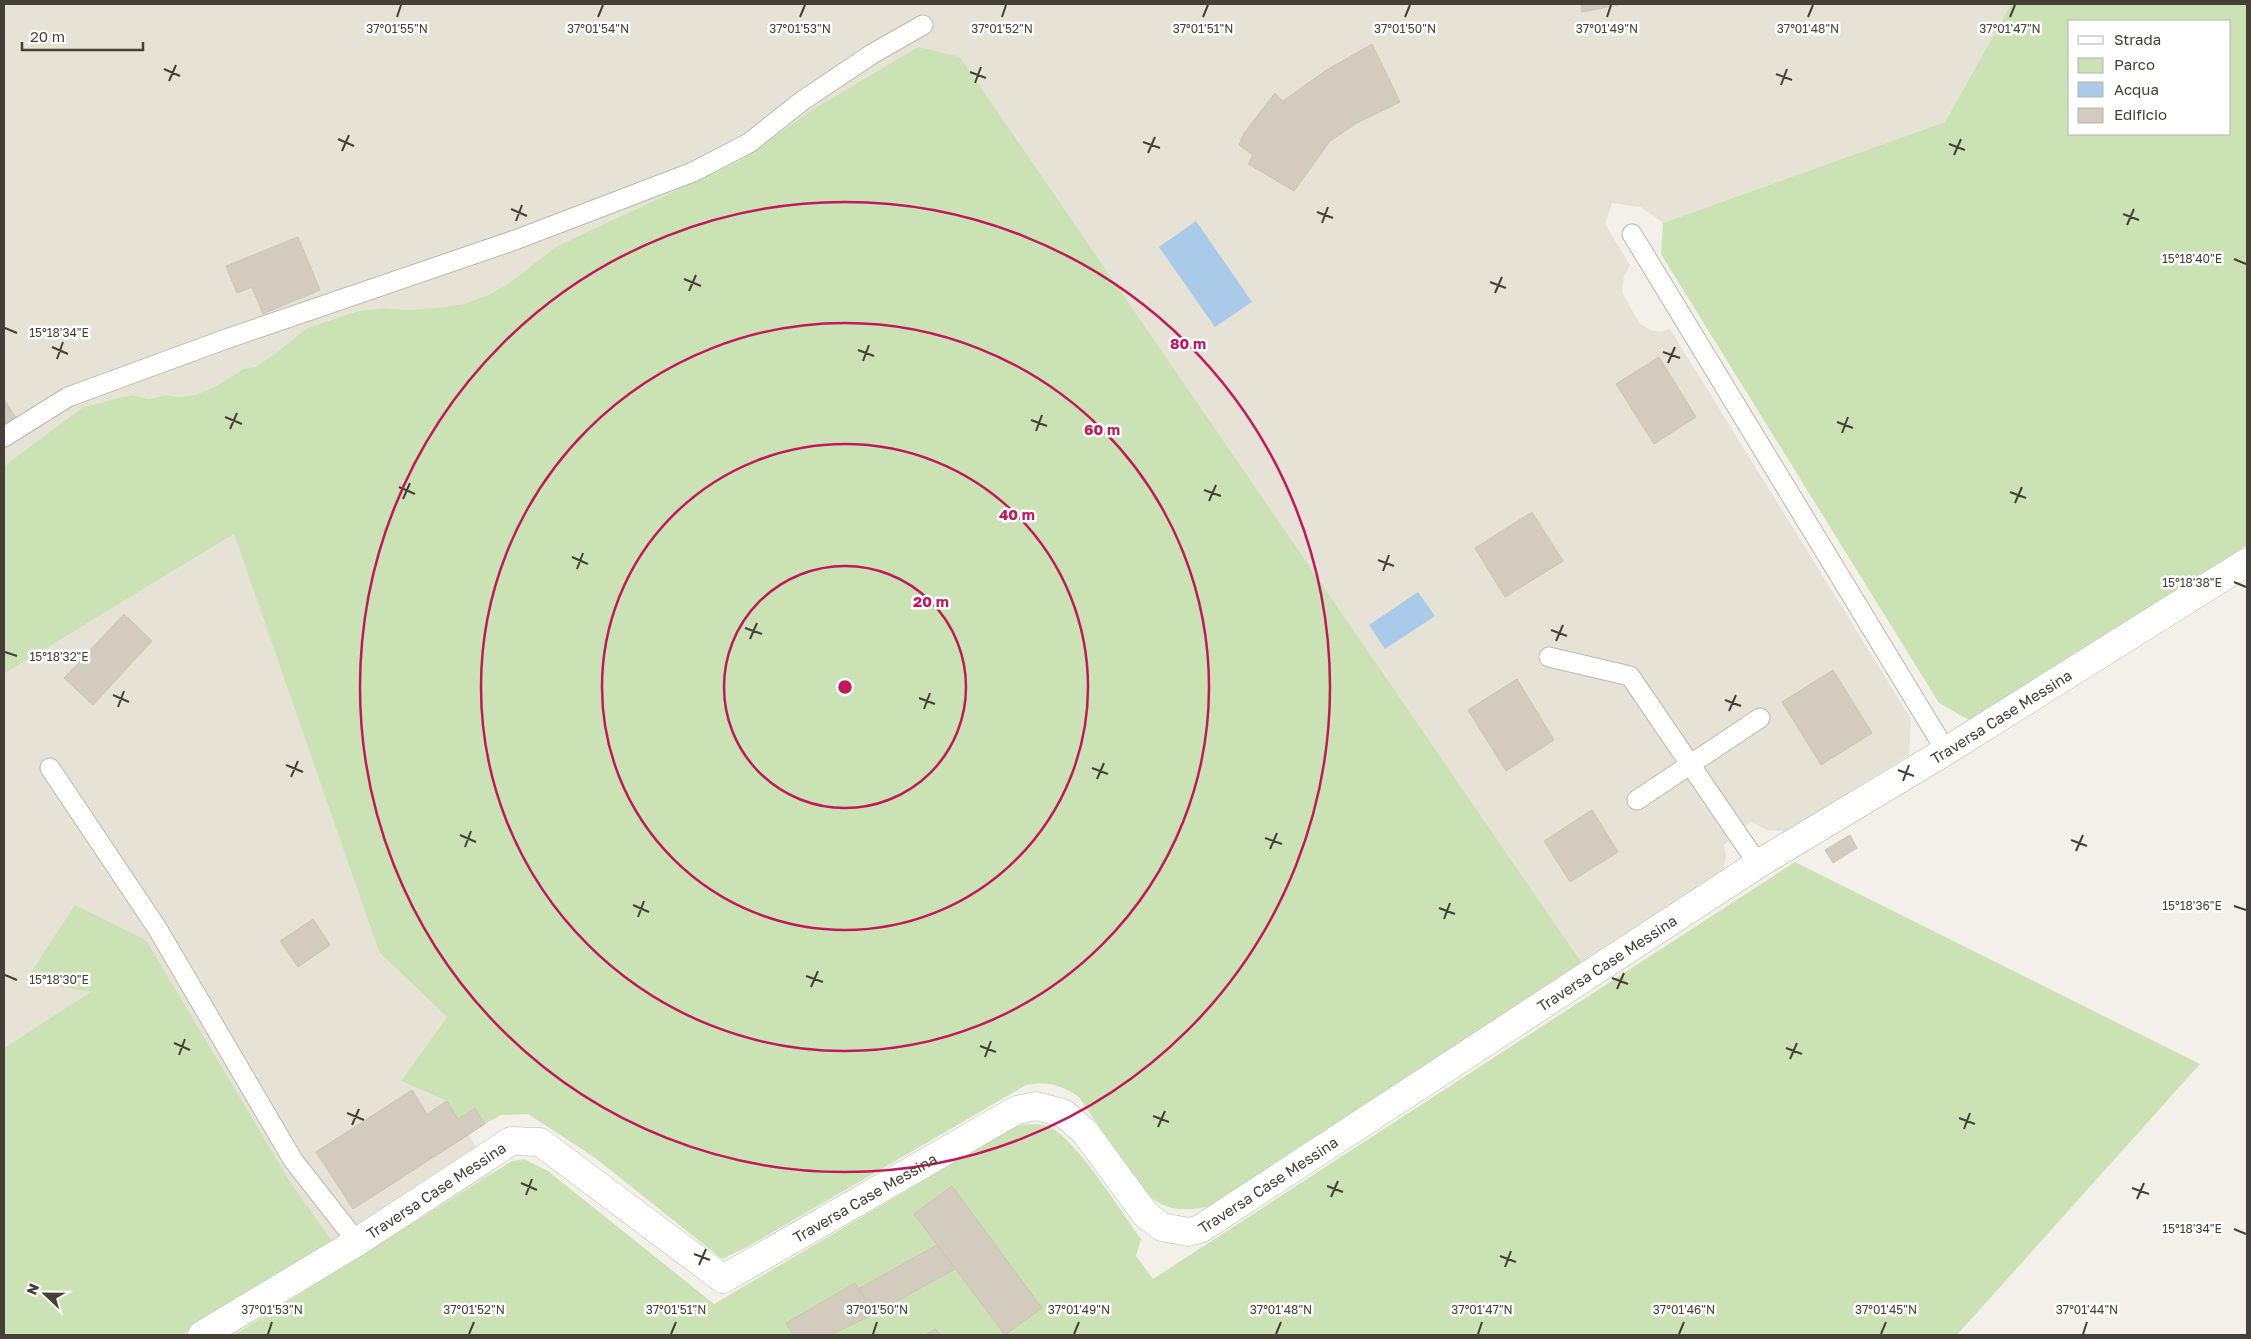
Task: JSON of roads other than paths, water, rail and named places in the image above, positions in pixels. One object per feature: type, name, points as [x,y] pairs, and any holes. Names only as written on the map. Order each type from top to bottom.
[{"type":"street","name":"Traversa Case Messina","points":[[202,1335],[357,1242],[511,1141],[540,1142],[723,1279],[1017,1110],[1036,1106],[1063,1113],[1085,1132],[1146,1215],[1162,1227],[1188,1232],[1200,1229],[1758,864],[1946,751],[2247,562]]},
{"type":"lane","points":[[4,437],[68,397],[226,339],[515,240],[693,172],[749,143],[810,96],[872,54],[923,25]]},
{"type":"lane","points":[[1632,234],[1946,751]]},
{"type":"lane","points":[[1549,657],[1630,676],[1758,864]]},
{"type":"lane","points":[[1637,800],[1760,718]]},
{"type":"lane","points":[[50,768],[157,928],[293,1160],[357,1242]]},
{"type":"water","points":[[1196,221],[1252,302],[1215,327],[1159,247]]},
{"type":"water","points":[[1418,592],[1435,616],[1385,649],[1369,625]]}]
